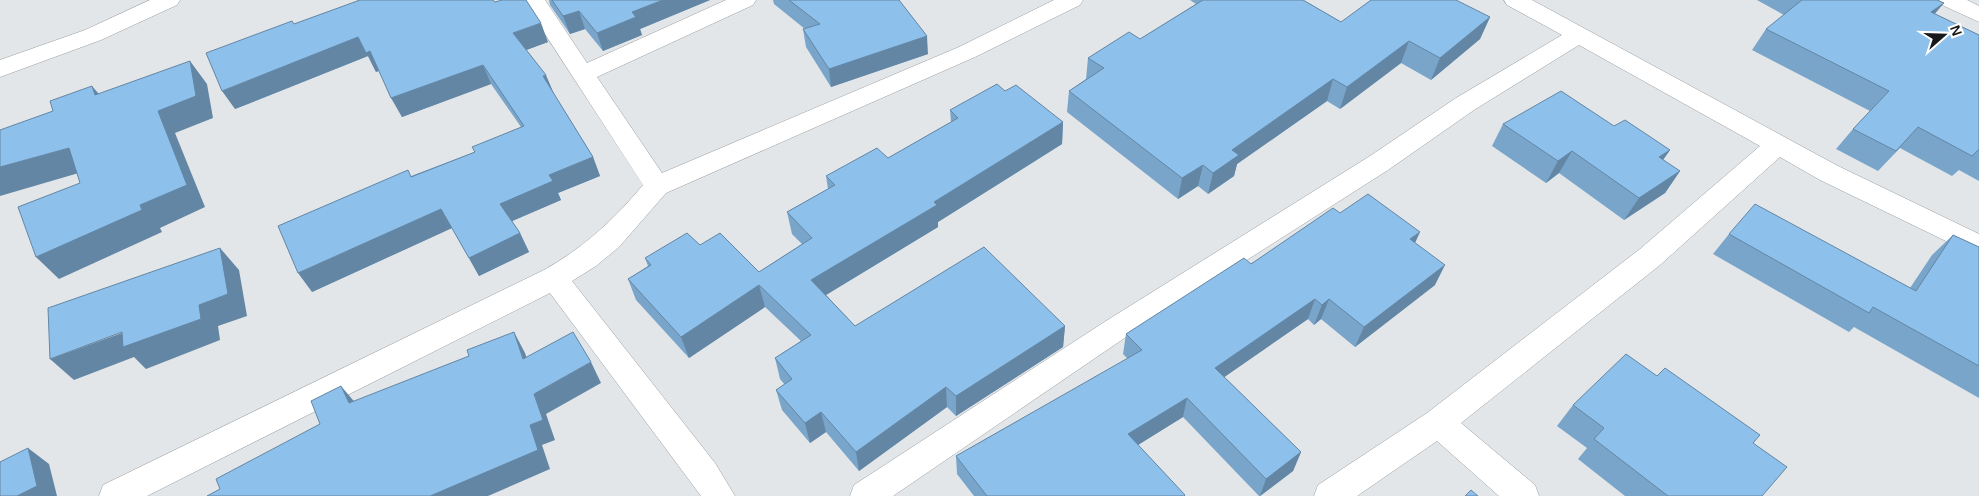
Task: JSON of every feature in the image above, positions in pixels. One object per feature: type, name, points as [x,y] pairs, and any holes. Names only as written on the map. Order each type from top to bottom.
[{"type":"street","points":[[0,69],[93,35],[169,0]]},
{"type":"street","points":[[534,0],[657,186]]},
{"type":"street","points":[[583,74],[745,0]]},
{"type":"street","points":[[116,496],[554,278],[590,256],[612,237],[657,186],[967,52],[1072,0]]},
{"type":"street","points":[[1515,0],[1829,173],[1979,246]]},
{"type":"street","points":[[1950,0],[1979,15]]},
{"type":"street","points":[[866,496],[1116,329],[1378,163],[1465,104],[1578,35]]},
{"type":"street","points":[[1330,496],[1438,423],[1650,257],[1778,144]]},
{"type":"street","points":[[554,278],[704,473],[719,496]]},
{"type":"street","points":[[1438,423],[1523,496]]},
{"type":"building","points":[[360,0],[493,0],[495,2],[502,0],[526,0],[541,23],[513,33],[546,75],[543,76],[593,157],[549,175],[553,181],[500,204],[520,233],[469,258],[441,209],[298,273],[278,226],[408,170],[411,177],[475,152],[472,147],[524,126],[483,65],[391,98],[370,51],[366,53],[358,37],[222,91],[206,53],[292,21],[294,24]]},
{"type":"building","points":[[552,0],[663,0],[632,12],[636,17],[597,33],[579,11],[563,16]]},
{"type":"building","points":[[789,0],[899,0],[927,36],[829,69],[803,29],[820,24]]},
{"type":"building","points":[[1203,0],[1303,0],[1341,22],[1371,0],[1456,0],[1490,17],[1440,58],[1409,41],[1347,87],[1333,79],[1232,150],[1239,155],[1213,173],[1203,165],[1182,178],[1069,91],[1104,68],[1088,58],[1129,32],[1140,39]]},
{"type":"building","points":[[1802,0],[1937,0],[1944,3],[1931,12],[1979,35],[1979,150],[1972,156],[1918,127],[1896,151],[1853,129],[1889,91],[1766,29]]},
{"type":"building","points":[[190,61],[196,96],[158,111],[187,185],[140,205],[142,210],[36,257],[18,207],[80,183],[69,148],[0,167],[0,130],[53,111],[50,101],[92,86],[95,95]]},
{"type":"building","points":[[997,84],[1005,91],[1016,85],[1063,122],[934,202],[937,205],[811,280],[855,326],[984,247],[1065,326],[956,396],[946,387],[856,452],[821,412],[805,423],[776,390],[792,379],[775,358],[811,335],[759,285],[681,337],[628,279],[651,265],[645,258],[687,233],[700,245],[720,233],[759,272],[812,238],[787,212],[835,185],[826,176],[877,148],[888,158],[958,118],[950,110]]},
{"type":"building","points":[[1561,91],[1614,126],[1625,120],[1670,150],[1659,157],[1680,171],[1639,198],[1572,151],[1558,161],[1503,124]]},
{"type":"building","points":[[1368,194],[1420,232],[1410,239],[1445,265],[1364,327],[1329,299],[1322,305],[1315,299],[1215,368],[1301,452],[1266,479],[1187,398],[1128,434],[1184,496],[987,496],[956,456],[1142,350],[1126,334],[1244,258],[1251,264],[1333,208],[1340,213]]},
{"type":"building","points":[[1755,204],[1916,291],[1953,235],[1979,247],[1979,366],[1873,307],[1869,313],[1729,234]]},
{"type":"building","points":[[220,248],[228,294],[199,305],[201,319],[123,347],[122,332],[50,359],[48,308]]},
{"type":"building","points":[[514,332],[523,359],[573,332],[591,362],[534,394],[543,420],[530,425],[538,450],[430,496],[207,496],[220,489],[216,479],[320,424],[311,401],[341,386],[349,403],[469,356],[467,350]]},
{"type":"building","points":[[1626,354],[1657,376],[1665,368],[1760,435],[1753,443],[1787,467],[1762,496],[1668,496],[1594,439],[1604,428],[1573,405]]},
{"type":"building","points":[[28,448],[37,486],[17,496],[0,496],[0,462]]},
{"type":"building","points":[[1471,490],[1478,496],[1465,496]]}]
